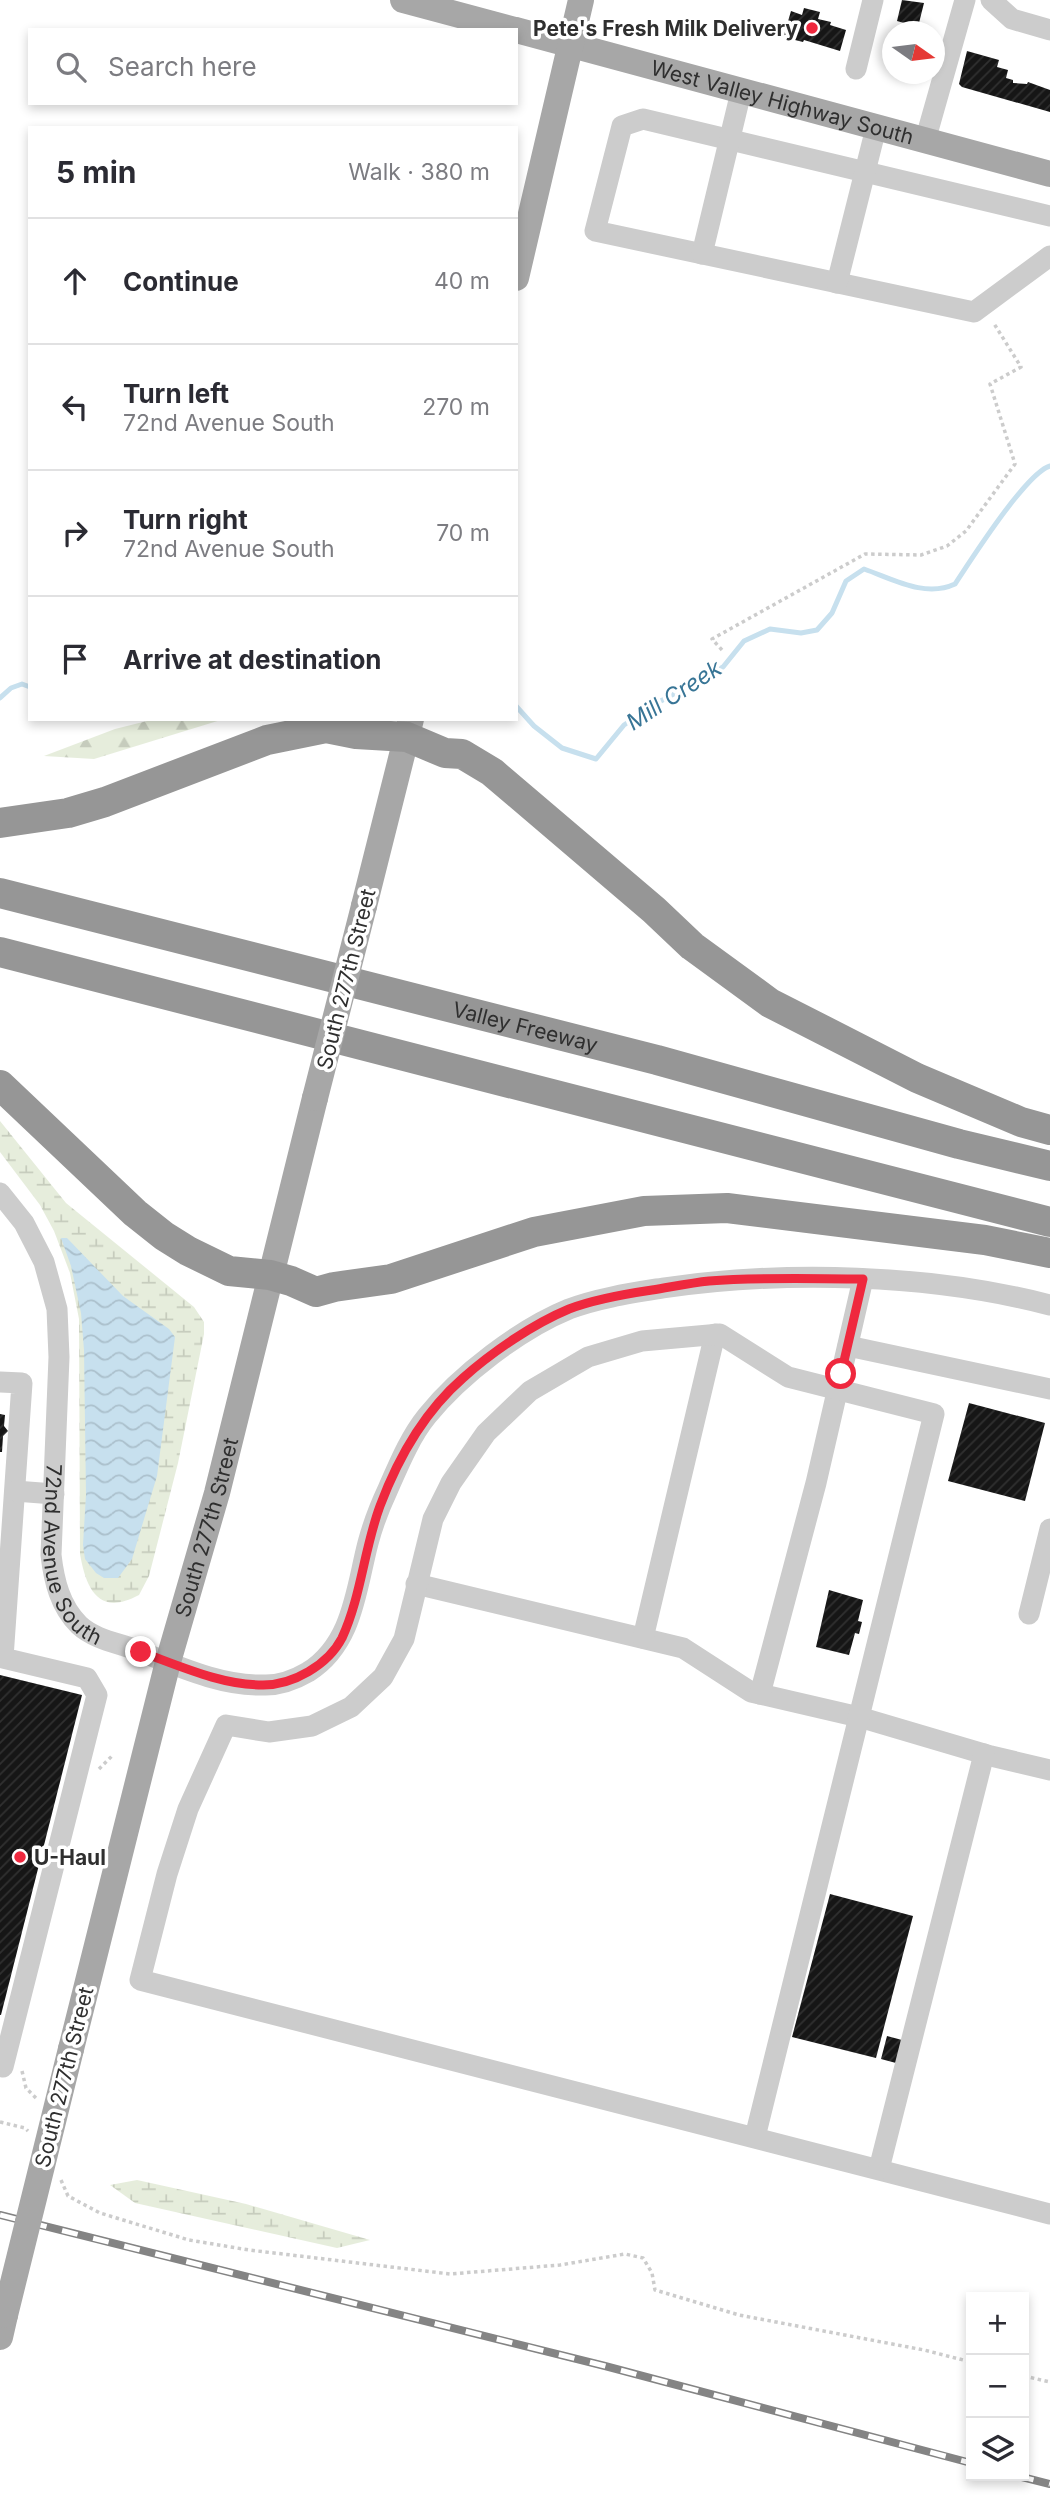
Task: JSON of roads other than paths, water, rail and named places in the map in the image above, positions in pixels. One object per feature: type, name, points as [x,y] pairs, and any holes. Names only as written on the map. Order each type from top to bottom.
[{"type":"highway","points":[[0,823],[68,813],[105,803],[267,740],[306,730],[326,728],[356,734],[409,728],[445,753],[462,754],[492,772],[654,910],[692,946],[770,1003],[917,1078],[1021,1122],[1050,1130]]},
{"type":"highway","name":"Valley Freeway","points":[[0,893],[657,1060],[959,1144],[1050,1166]]},
{"type":"highway","points":[[0,952],[1050,1222]]},
{"type":"highway","points":[[0,1085],[135,1213],[164,1236],[229,1271],[270,1275],[316,1292],[391,1279],[534,1233],[645,1211],[754,1211],[985,1240],[1050,1253]]},
{"type":"main road","name":"West Valley Highway South","points":[[403,0],[508,28]]},
{"type":"main road","points":[[518,269],[581,0]]},
{"type":"main road","name":"West Valley Highway South","points":[[518,31],[1050,174]]},
{"type":"main road","name":"South 277th Street","points":[[3,2326],[168,1662],[217,1493],[409,728]]},
{"type":"street","points":[[856,69],[873,0]]},
{"type":"street","points":[[925,141],[965,0]]},
{"type":"street","points":[[991,0],[1012,19],[1050,30]]},
{"type":"street","points":[[702,254],[741,92]]},
{"type":"street","points":[[1050,216],[643,118],[622,126],[596,231],[974,312],[1050,256]]},
{"type":"street","points":[[837,283],[876,128]]},
{"type":"street","name":"72nd Avenue South","points":[[0,1193],[24,1223],[44,1262],[57,1309],[59,1357],[51,1555],[58,1590],[69,1613],[82,1627],[96,1636],[228,1681],[265,1685],[297,1678],[326,1658],[341,1639],[368,1540],[381,1504],[425,1417],[462,1378],[533,1327],[570,1309],[626,1294],[709,1281],[863,1279],[959,1287],[1050,1305]]},
{"type":"street","points":[[760,1694],[816,1483],[863,1279]]},
{"type":"street","points":[[643,1639],[715,1334]]},
{"type":"street","points":[[755,2137],[934,1414],[788,1377],[720,1334],[642,1340],[588,1357],[530,1391],[486,1433],[451,1483],[433,1519],[404,1639],[383,1677],[351,1707],[312,1726],[269,1732],[226,1725],[188,1809],[167,1874],[140,1980],[1050,2214]]},
{"type":"street","points":[[848,1346],[1050,1389]]},
{"type":"street","points":[[0,1382],[22,1383],[3,1658],[86,1678],[97,1695],[3,2067],[0,2066]]},
{"type":"street","points":[[15,1491],[54,1494]]},
{"type":"street","points":[[1029,1615],[1050,1530]]},
{"type":"street","points":[[416,1584],[683,1648],[751,1692],[859,1717],[984,1754],[1050,1770]]},
{"type":"street","points":[[879,2169],[984,1754]]},
{"type":"water","points":[[61,1238],[67,1238],[123,1296],[169,1329],[175,1337],[157,1476],[132,1559],[118,1578],[104,1578],[96,1573],[85,1559],[84,1350],[81,1313],[71,1266]]},
{"type":"waterway","name":"Mill Creek","points":[[518,708],[534,726],[562,748],[596,759],[624,725],[659,702],[723,667],[744,641],[770,629],[801,633],[817,630],[832,613],[846,581],[864,569],[921,588],[944,588],[955,584],[1014,500],[1027,484],[1050,466]]},
{"type":"waterway","name":"Mill Creek","points":[[0,698],[11,688],[22,684],[28,686]]},
{"type":"railway","points":[[0,2215],[605,2366],[966,2462]]},
{"type":"railway","points":[[1029,2479],[1050,2484]]},
{"type":"place","name":"Pete's Fresh Milk Delivery","points":[[812,28]]},
{"type":"place","name":"U-Haul","points":[[20,1857]]}]
